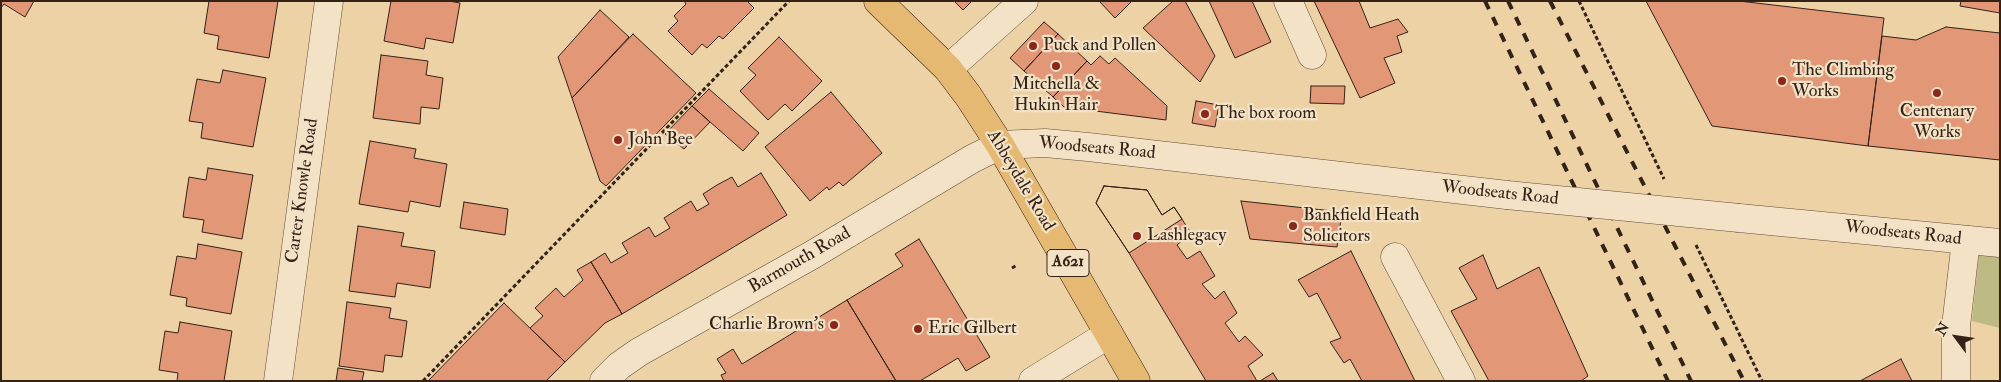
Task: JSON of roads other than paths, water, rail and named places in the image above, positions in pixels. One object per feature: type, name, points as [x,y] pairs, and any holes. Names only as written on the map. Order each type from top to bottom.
[{"type":"main road","name":"Abbeydale Road","points":[[878,1],[948,69],[969,97],[1000,145],[1136,381]]},
{"type":"street","name":"Carter Knowle Road","points":[[278,381],[329,1]]},
{"type":"street","points":[[948,69],[1024,1]]},
{"type":"street","points":[[1288,1],[1312,54]]},
{"type":"street","name":"Woodseats Road","points":[[1000,145],[1045,143],[1088,147],[1507,195],[2000,243]]},
{"type":"street","name":"Barmouth Road","points":[[604,381],[639,352],[812,255],[972,159],[1000,145]]},
{"type":"street","points":[[1956,381],[1956,326],[1966,240]]},
{"type":"street","points":[[1395,258],[1461,381]]},
{"type":"street","points":[[1033,381],[1109,334]]},
{"type":"railway","points":[[1485,1],[1668,381]]},
{"type":"railway","points":[[1508,1],[1691,381]]},
{"type":"railway","points":[[1550,1],[1744,381]]},
{"type":"place","name":"Puck and Pollen","points":[[1033,46]]},
{"type":"place","name":"Mitchella & Hukin Hair","points":[[1056,66]]},
{"type":"place","name":"The Climbing Works","points":[[1782,81]]},
{"type":"place","name":"Centenary Works","points":[[1937,93]]},
{"type":"place","name":"The box room","points":[[1205,114]]},
{"type":"place","name":"John Bee","points":[[618,140]]},
{"type":"place","name":"Bankfield Heath Solicitors","points":[[1293,226]]},
{"type":"place","name":"Lashlegacy","points":[[1137,236]]},
{"type":"place","name":"Charlie Brown's","points":[[834,325]]},
{"type":"place","name":"Eric Gilbert","points":[[918,329]]}]
